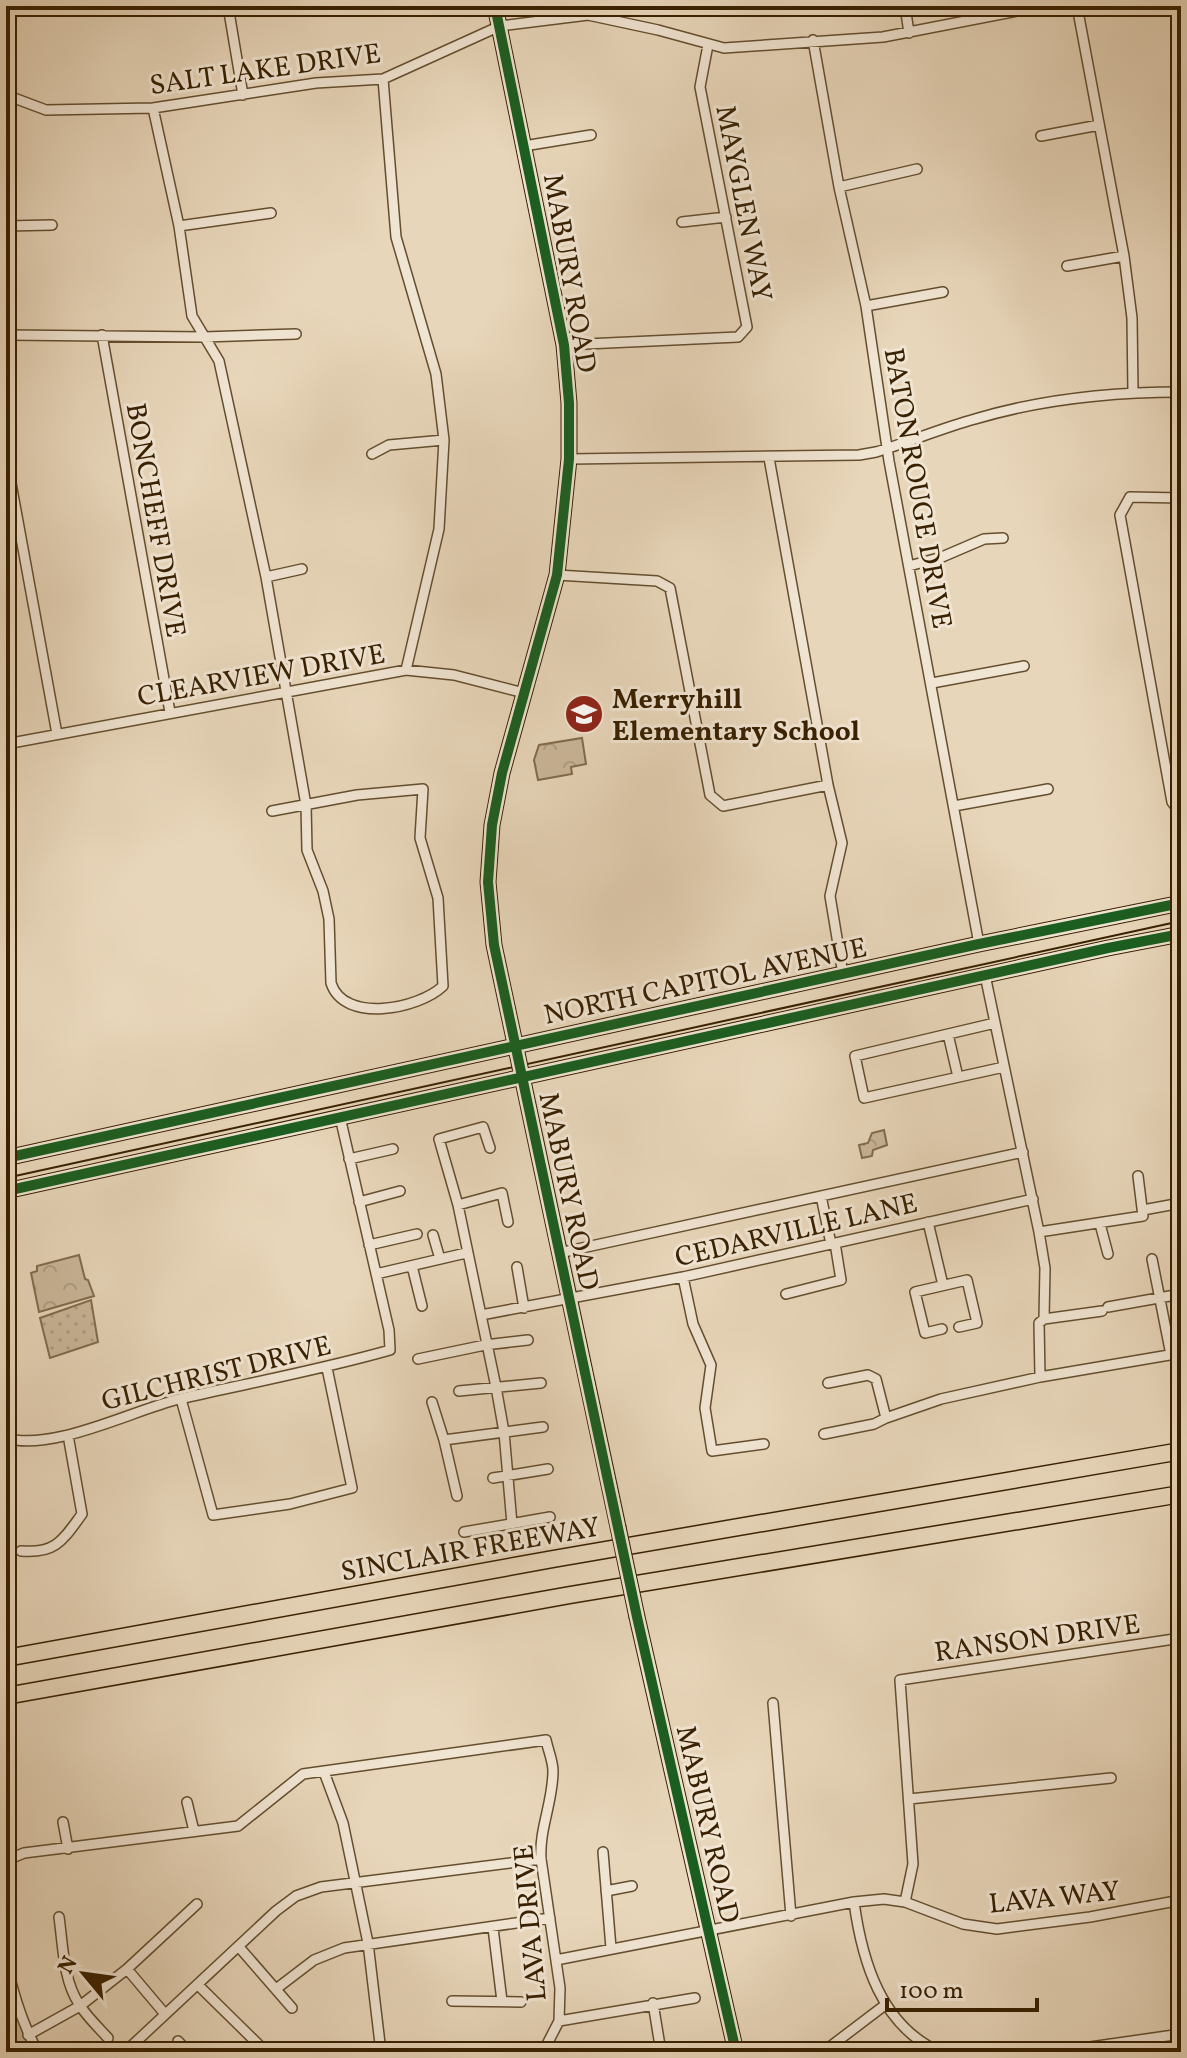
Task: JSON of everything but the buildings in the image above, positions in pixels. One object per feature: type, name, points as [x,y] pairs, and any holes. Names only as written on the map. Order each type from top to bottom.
[{"type":"highway","name":"SINCLAIR FREEWAY","points":[[6,1658],[553,1559],[1181,1451]]},
{"type":"highway","points":[[6,1696],[570,1595],[1181,1494]]},
{"type":"main road","name":"MABURY ROAD","points":[[495,6],[564,345],[569,403],[569,459],[557,575],[502,773],[492,825],[488,882],[494,945],[637,1617],[736,2052]]},
{"type":"main road","name":"NORTH CAPITOL AVENUE","points":[[6,1158],[979,944],[1181,903]]},
{"type":"main road","name":"NORTH CAPITOL AVENUE","points":[[6,1191],[1181,934]]},
{"type":"street","points":[[228,6],[243,95]]},
{"type":"street","points":[[905,6],[909,33]]},
{"type":"street","name":"SALT LAKE DRIVE","points":[[6,95],[46,110],[153,108],[316,83],[383,79],[500,26],[588,15],[724,48],[909,33],[1043,6]]},
{"type":"street","points":[[1077,6],[1124,256],[1132,318],[1133,392]]},
{"type":"street","name":"BATON ROUGE DRIVE","points":[[813,40],[839,187],[866,306],[888,448],[979,944]]},
{"type":"street","name":"MAYGLEN WAY","points":[[564,345],[738,337],[747,327],[700,87],[708,45]]},
{"type":"street","points":[[383,79],[396,237],[436,374],[444,440],[439,529],[406,670]]},
{"type":"street","points":[[153,108],[179,226],[192,316],[219,361],[266,577],[306,805],[307,850],[323,891],[329,919],[329,960],[334,993],[349,1006],[375,1008],[413,1002],[437,992],[443,986],[440,918],[434,881],[420,838],[423,789],[357,795],[306,805],[272,811]]},
{"type":"street","points":[[1041,136],[1099,125]]},
{"type":"street","points":[[524,146],[591,135]]},
{"type":"street","points":[[839,187],[917,169]]},
{"type":"street","points":[[179,226],[271,213]]},
{"type":"street","points":[[682,222],[726,217]]},
{"type":"street","points":[[6,226],[52,225]]},
{"type":"street","points":[[1067,266],[1124,256]]},
{"type":"street","points":[[866,306],[943,292]]},
{"type":"street","points":[[6,335],[204,337],[296,334]]},
{"type":"street","name":"BONCHEFF DRIVE","points":[[102,335],[170,712]]},
{"type":"street","points":[[569,459],[845,457],[888,448],[974,419],[1028,405],[1133,392],[1181,392]]},
{"type":"street","points":[[372,454],[389,445],[444,440]]},
{"type":"street","points":[[6,456],[57,734]]},
{"type":"street","points":[[769,458],[828,785],[842,843],[830,896],[843,974]]},
{"type":"street","points":[[1181,498],[1130,497],[1120,515],[1172,802],[1181,814]]},
{"type":"street","points":[[909,566],[942,557],[984,539],[1003,538]]},
{"type":"street","points":[[266,577],[302,569]]},
{"type":"street","points":[[557,575],[657,581],[670,588],[710,795],[715,801],[723,806],[828,785]]},
{"type":"street","points":[[932,683],[1024,666]]},
{"type":"street","name":"CLEARVIEW DRIVE","points":[[6,744],[406,670],[454,675],[524,693]]},
{"type":"street","points":[[954,806],[1048,789]]},
{"type":"street","points":[[985,975],[1039,1232],[1045,1268],[1044,1319]]},
{"type":"street","points":[[995,1023],[855,1056],[864,1098],[1004,1067]]},
{"type":"street","points":[[948,1034],[958,1077]]},
{"type":"street","points":[[340,1117],[376,1274],[466,1253]]},
{"type":"street","points":[[490,1148],[483,1127],[439,1139],[458,1205],[496,1387],[504,1432],[512,1524]]},
{"type":"street","points":[[349,1159],[393,1149]]},
{"type":"street","points":[[559,1253],[1023,1152]]},
{"type":"street","points":[[1039,1232],[1143,1216],[1138,1176]]},
{"type":"street","points":[[359,1202],[400,1191]]},
{"type":"street","points":[[458,1205],[502,1193],[508,1222]]},
{"type":"street","points":[[786,1294],[841,1280],[821,1196]]},
{"type":"street","name":"CEDARVILLE LANE","points":[[481,1315],[683,1277],[1033,1199]]},
{"type":"street","points":[[1143,1210],[1181,1203]]},
{"type":"street","points":[[928,1222],[943,1285]]},
{"type":"street","points":[[1100,1224],[1108,1254]]},
{"type":"street","points":[[369,1245],[417,1234]]},
{"type":"street","points":[[433,1235],[440,1259]]},
{"type":"street","points":[[824,1434],[874,1424],[941,1399],[1040,1377],[1176,1354],[1159,1298],[1152,1259]]},
{"type":"street","points":[[412,1266],[422,1306]]},
{"type":"street","points":[[517,1267],[524,1308]]},
{"type":"street","name":"GILCHRIST DRIVE","points":[[6,1438],[47,1440],[181,1399],[327,1368],[390,1350],[389,1330],[376,1274]]},
{"type":"street","points":[[683,1277],[693,1324],[711,1365],[705,1408],[712,1451],[764,1444]]},
{"type":"street","points":[[942,1329],[925,1333],[915,1292],[967,1280],[977,1323],[959,1327]]},
{"type":"street","points":[[1040,1377],[1039,1323],[1044,1319],[1181,1294]]},
{"type":"street","points":[[418,1359],[528,1340]]},
{"type":"street","points":[[181,1399],[213,1515],[290,1504],[352,1488],[327,1368]]},
{"type":"street","points":[[828,1383],[868,1375],[876,1379],[886,1418]]},
{"type":"street","points":[[459,1391],[541,1383]]},
{"type":"street","points":[[432,1402],[457,1496]]},
{"type":"street","points":[[444,1440],[543,1427]]},
{"type":"street","points":[[21,1551],[34,1552],[58,1546],[82,1514],[68,1435]]},
{"type":"street","points":[[493,1478],[548,1469]]},
{"type":"street","points":[[464,1532],[550,1517]]},
{"type":"street","name":"RANSON DRIVE","points":[[909,1799],[900,1680],[1181,1638]]},
{"type":"street","points":[[773,1703],[791,1916]]},
{"type":"street","name":"LAVA DRIVE","points":[[324,1772],[546,1740],[553,1767],[551,1795],[540,1840],[541,1859],[560,1988],[559,2021],[543,2052]]},
{"type":"street","points":[[9,1863],[24,1853],[238,1826],[303,1774],[324,1772],[343,1823],[368,1943],[381,2050],[367,2047],[345,2052]]},
{"type":"street","points":[[905,1902],[913,1864],[909,1799],[1111,1778]]},
{"type":"street","points":[[187,1802],[194,1831]]},
{"type":"street","points":[[63,1822],[68,1849]]},
{"type":"street","points":[[603,1852],[611,1948]]},
{"type":"street","points":[[125,2052],[296,1896],[321,1887],[354,1882],[541,1859]]},
{"type":"street","points":[[606,1891],[632,1886]]},
{"type":"street","name":"LAVA WAY","points":[[556,1960],[854,1902],[884,1899],[905,1902],[963,1924],[997,1929],[1090,1917],[1181,1900]]},
{"type":"street","points":[[854,1902],[862,1948],[885,2005],[902,2026],[928,2047],[940,2052]]},
{"type":"street","points":[[28,2035],[80,2006],[127,1969],[197,1904]]},
{"type":"street","points":[[59,1917],[64,1961],[72,1992],[108,2038]]},
{"type":"street","points":[[276,1989],[314,1960],[344,1948],[550,1918]]},
{"type":"street","points":[[493,1928],[502,2001]]},
{"type":"street","points":[[239,1947],[292,2008]]},
{"type":"street","points":[[6,1961],[28,2035],[38,2052]]},
{"type":"street","points":[[127,1969],[165,2014]]},
{"type":"street","points":[[198,1985],[259,2045],[262,2052]]},
{"type":"street","points":[[559,2021],[695,1998]]},
{"type":"street","points":[[452,2001],[521,2002]]},
{"type":"street","points":[[653,2003],[661,2052]]},
{"type":"street","points":[[827,2052],[885,2005]]},
{"type":"street","points":[[1055,2052],[1181,2034]]},
{"type":"street","points":[[178,2041],[188,2052]]},
{"type":"green space","points":[[582,738],[586,764],[571,767],[572,774],[538,780],[534,760],[539,745]]},
{"type":"green space","points":[[884,1130],[887,1145],[873,1150],[872,1156],[862,1158],[859,1145],[868,1143],[872,1133]]},
{"type":"green space","points":[[79,1255],[85,1279],[94,1296],[39,1312],[31,1273],[37,1271],[37,1266]]},
{"type":"green space","points":[[91,1300],[98,1342],[50,1358],[40,1318]]},
{"type":"green space","points":[[6,1991],[35,2052],[6,2052]]},
{"type":"tram line","points":[[6,1178],[1181,921]]},
{"type":"cycle path","points":[[495,6],[564,345],[569,403],[569,459],[557,575],[502,773],[492,825],[488,882],[494,945],[637,1617],[736,2052]]},
{"type":"cycle path","points":[[6,1158],[979,944],[1181,903]]},
{"type":"cycle path","points":[[6,1191],[1181,934]]},
{"type":"place","name":"Merryhill Elementary School","points":[[584,714]]}]
